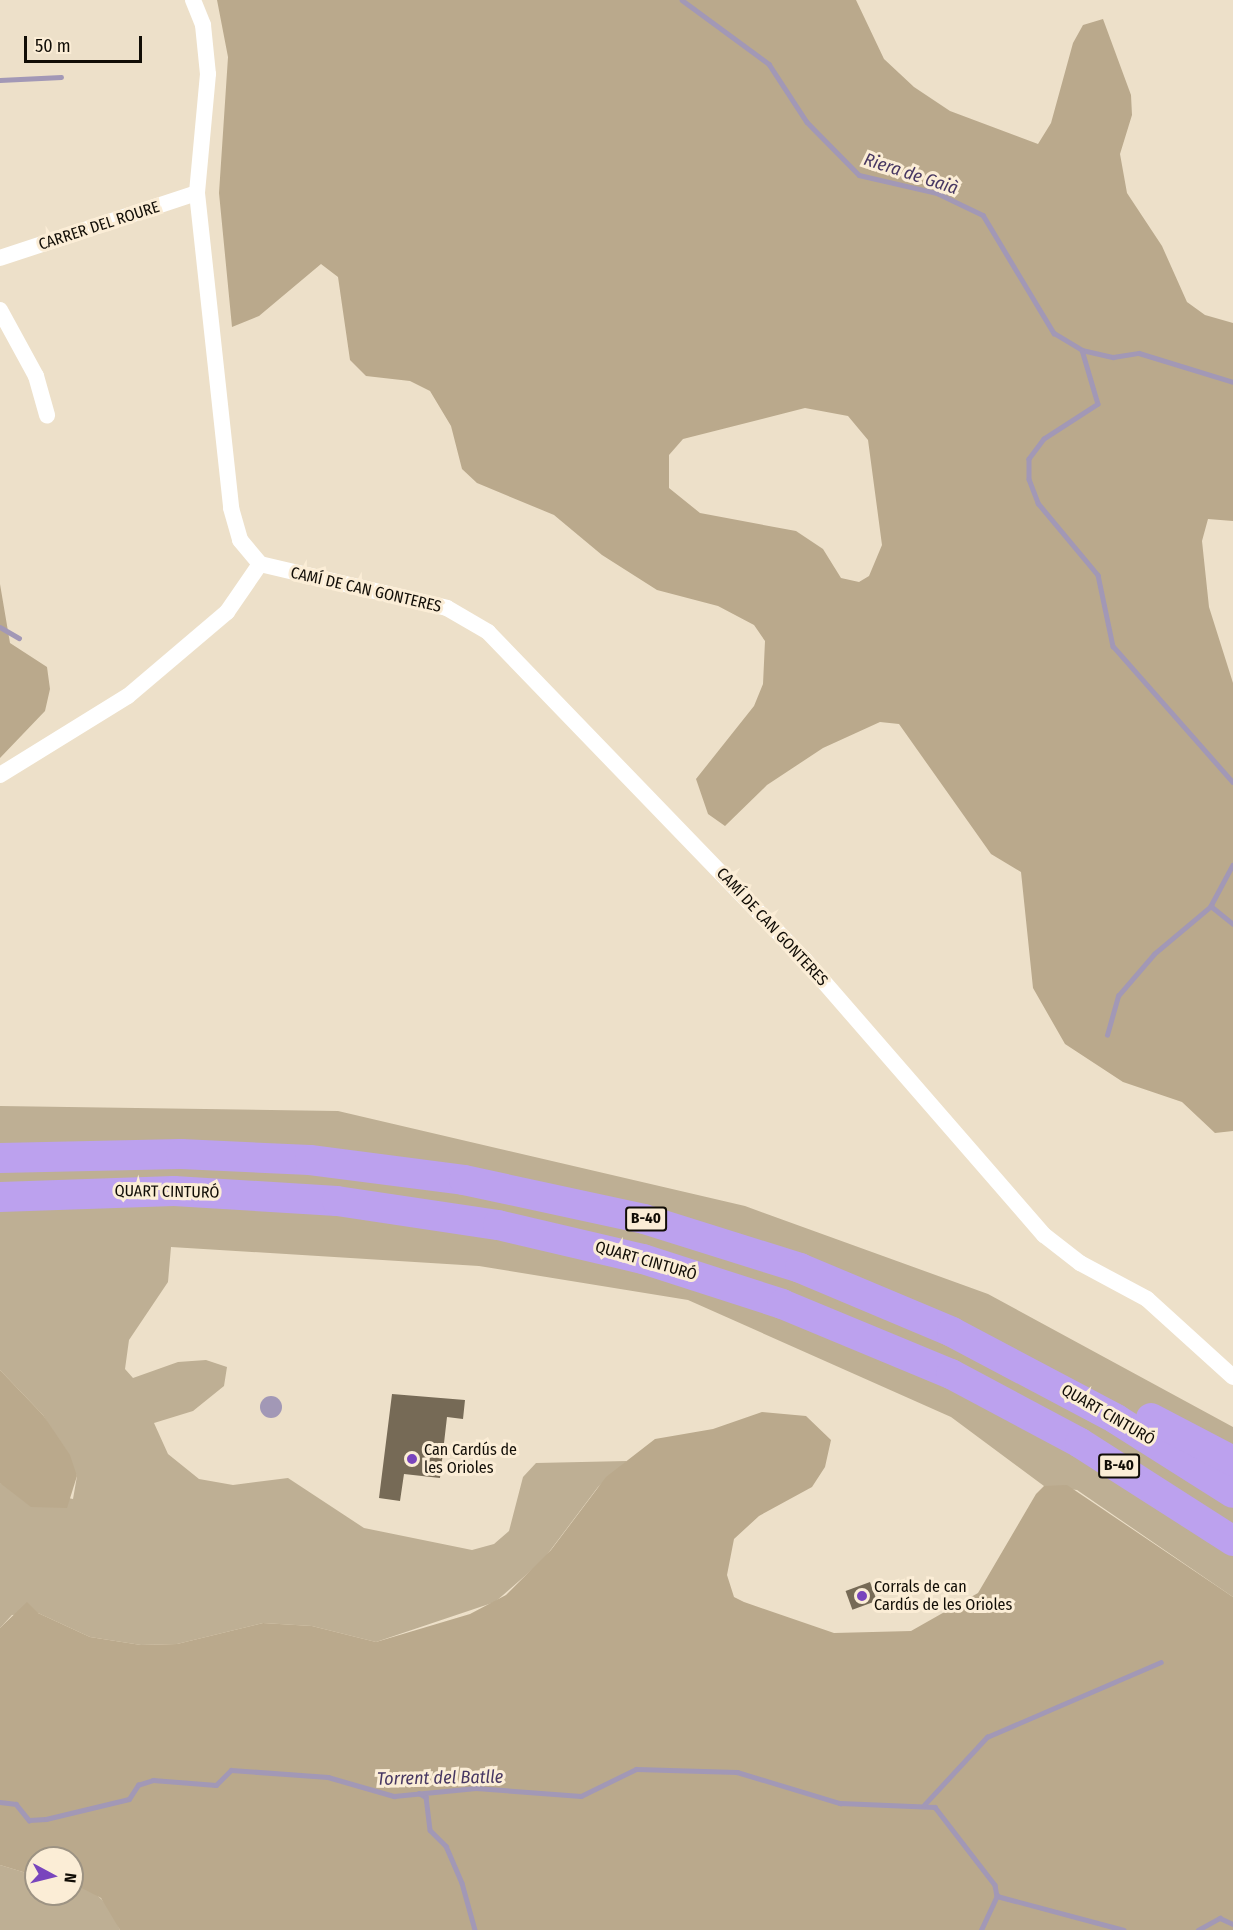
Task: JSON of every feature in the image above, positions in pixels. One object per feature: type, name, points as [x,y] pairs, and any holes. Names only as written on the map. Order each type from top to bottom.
[{"type":"highway","name":"QUART CINTURÓ","points":[[0,1158],[248,1156],[381,1167],[543,1195],[644,1219],[800,1268],[1018,1364],[1233,1493]]},
{"type":"highway","name":"QUART CINTURÓ","points":[[0,1197],[246,1193],[498,1225],[740,1289],[837,1324],[1001,1399],[1137,1477],[1233,1541]]},
{"type":"highway","points":[[1018,1364],[1088,1387],[1233,1461]]},
{"type":"highway","points":[[1001,1399],[1066,1451],[1233,1562]]},
{"type":"street","points":[[0,775],[128,696],[227,612],[260,564],[240,540],[231,508],[197,193],[208,74],[203,25],[193,0]]},
{"type":"street","name":"CARRER DEL ROURE","points":[[0,258],[197,193]]},
{"type":"street","points":[[0,310],[36,376],[47,415]]},
{"type":"street","name":"CAMÍ DE CAN GONTERES","points":[[260,564],[447,608],[488,632],[804,959],[1044,1235],[1080,1263],[1147,1299],[1233,1377]]},
{"type":"shaded area","points":[[217,0],[856,0],[884,59],[914,87],[950,111],[1038,144],[1051,123],[1073,43],[1083,25],[1103,19],[1131,95],[1132,115],[1120,154],[1127,193],[1162,246],[1187,302],[1205,315],[1233,323],[1233,521],[1208,519],[1202,541],[1209,607],[1233,683],[1233,1131],[1215,1133],[1182,1102],[1123,1082],[1065,1044],[1033,988],[1021,872],[991,854],[899,724],[880,722],[823,748],[767,785],[725,826],[708,814],[696,779],[754,706],[763,684],[765,641],[754,625],[718,606],[657,590],[602,555],[554,515],[477,483],[462,469],[451,426],[430,391],[410,381],[366,376],[350,360],[338,277],[321,264],[259,316],[232,327],[219,193],[228,57]],"holes":[[[805,408],[848,416],[868,440],[882,545],[869,576],[859,582],[841,578],[823,549],[796,531],[700,513],[669,488],[669,455],[683,439]]]},
{"type":"shaded area","points":[[0,584],[10,643],[47,667],[50,689],[45,711],[0,758]]},
{"type":"shaded area","points":[[0,1106],[338,1111],[745,1206],[988,1294],[1233,1427],[1233,1597],[1077,1490],[1044,1486],[951,1417],[688,1300],[479,1266],[171,1247],[168,1282],[129,1340],[125,1369],[133,1378],[178,1362],[206,1360],[227,1367],[224,1386],[193,1411],[154,1423],[168,1454],[199,1479],[233,1485],[288,1478],[364,1528],[472,1550],[494,1544],[509,1531],[523,1477],[536,1463],[627,1461],[598,1487],[543,1560],[495,1602],[376,1642],[312,1626],[263,1623],[177,1644],[141,1645],[90,1637],[38,1613],[12,1615],[0,1628],[0,1483],[73,1499],[77,1476],[43,1415],[0,1370]]},
{"type":"shaded area","points":[[0,1370],[43,1415],[70,1455],[77,1476],[67,1508],[31,1507],[0,1483]]},
{"type":"shaded area","points":[[271,1396],[279,1399],[282,1407],[279,1415],[271,1418],[263,1415],[260,1407],[263,1399]]},
{"type":"shaded area","points":[[762,1412],[806,1416],[831,1440],[825,1467],[812,1487],[759,1516],[734,1539],[727,1575],[734,1597],[834,1633],[911,1631],[978,1593],[1036,1494],[1044,1486],[1067,1485],[1233,1597],[1233,1930],[120,1930],[101,1898],[84,1889],[84,1846],[24,1846],[24,1872],[0,1865],[0,1628],[27,1602],[38,1613],[90,1637],[141,1645],[177,1644],[263,1623],[312,1626],[376,1642],[470,1614],[506,1595],[551,1550],[606,1477],[655,1439],[713,1429]]},
{"type":"shaded area","points":[[0,1865],[24,1872],[24,1906],[84,1906],[84,1887],[91,1890],[109,1906],[120,1930],[0,1930]]},
{"type":"building","name":"Can Cardús de les Orioles","points":[[392,1394],[465,1400],[463,1419],[447,1417],[440,1478],[404,1474],[400,1501],[379,1498]]},
{"type":"building","name":"Corrals de can Cardús de les Orioles","points":[[870,1582],[877,1601],[852,1610],[846,1591]]},
{"type":"waterway","name":"Riera de Gaià","points":[[682,0],[769,64],[807,122],[859,175],[937,193],[983,215],[1054,333],[1082,350],[1113,357],[1139,353],[1233,382]]},
{"type":"waterway","points":[[0,80],[61,77]]},
{"type":"waterway","points":[[1082,350],[1098,404],[1044,439],[1029,459],[1029,479],[1038,503],[1098,575],[1113,646],[1233,782]]},
{"type":"waterway","points":[[0,627],[19,638]]},
{"type":"waterway","points":[[1233,865],[1211,906],[1233,924]]},
{"type":"waterway","points":[[1107,1035],[1118,996],[1154,954],[1211,906]]},
{"type":"waterway","points":[[924,1805],[987,1737],[1161,1662]]},
{"type":"waterway","name":"Torrent del Batlle","points":[[0,1802],[16,1804],[29,1820],[46,1819],[129,1799],[138,1785],[153,1780],[216,1785],[231,1770],[328,1777],[394,1796],[476,1788],[581,1796],[636,1769],[737,1772],[840,1803],[935,1807],[995,1885],[997,1896]]},
{"type":"waterway","points":[[419,1793],[426,1797],[430,1830],[446,1846],[462,1883],[475,1930]]},
{"type":"waterway","points":[[997,1896],[1124,1930]]},
{"type":"waterway","points":[[981,1930],[997,1896]]},
{"type":"waterway","points":[[1198,1930],[1220,1918],[1233,1924]]},
{"type":"place","name":"Can Cardús de les Orioles","points":[[412,1459]]},
{"type":"place","name":"Corrals de can Cardús de les Orioles","points":[[862,1596]]}]
